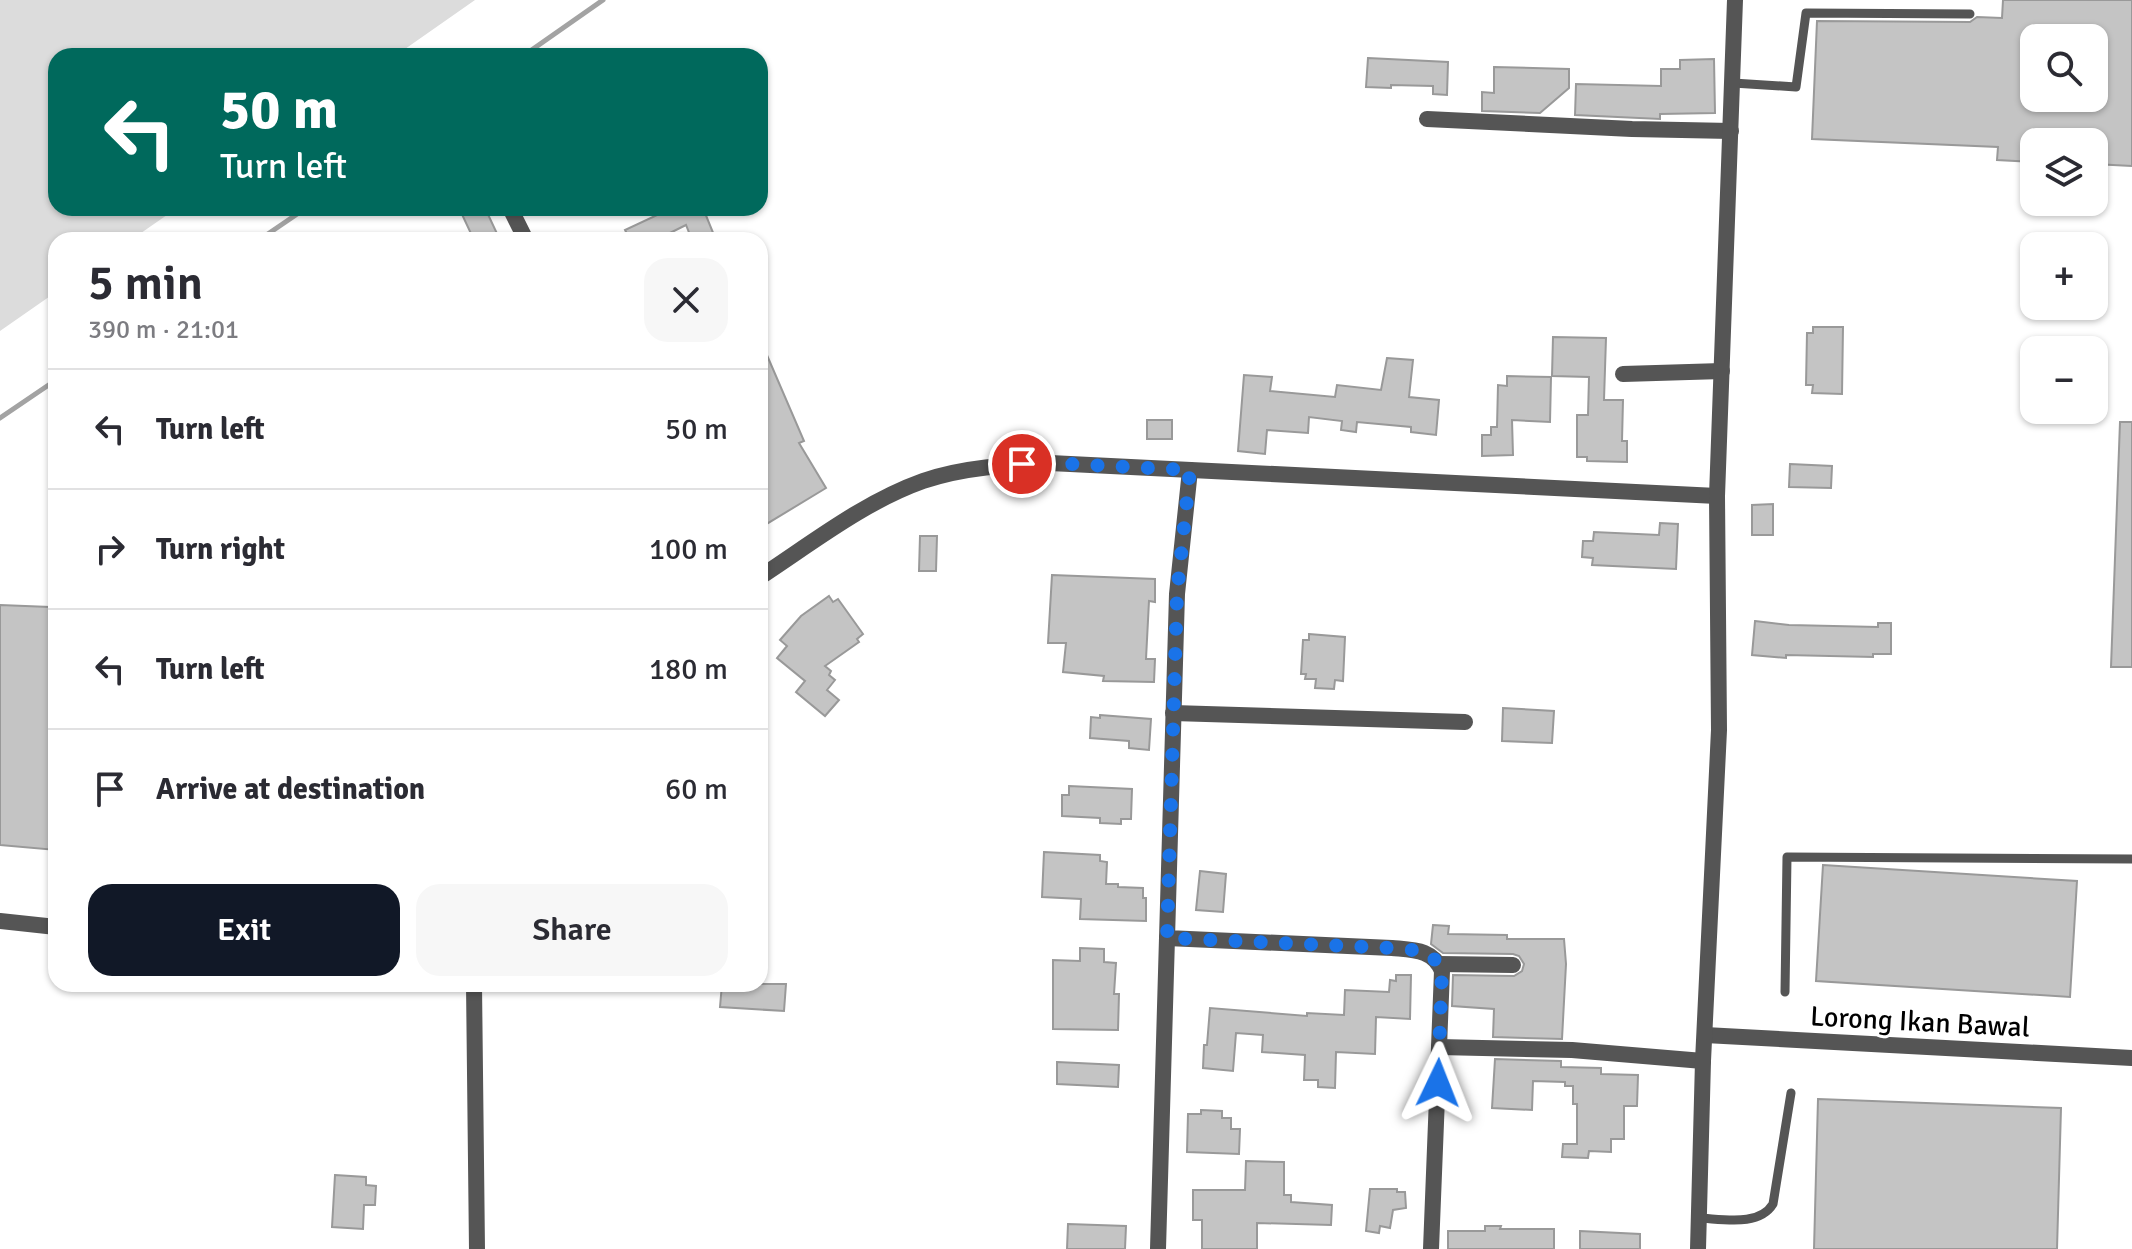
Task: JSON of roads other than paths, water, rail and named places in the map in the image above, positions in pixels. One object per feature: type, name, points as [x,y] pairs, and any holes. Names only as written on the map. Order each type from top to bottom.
[{"type":"street","points":[[1698,1249],[1703,1061],[1719,730],[1717,496],[1735,0]]},
{"type":"street","points":[[1427,119],[1731,131]]},
{"type":"street","points":[[1623,374],[1722,371]]},
{"type":"street","points":[[768,572],[868,506],[925,481],[995,465],[1050,463],[1717,496]]},
{"type":"street","points":[[1158,1249],[1177,594],[1190,470]]},
{"type":"street","points":[[1173,713],[1465,722]]},
{"type":"street","points":[[0,921],[48,926]]},
{"type":"street","points":[[1167,938],[1416,950],[1433,956],[1442,971],[1431,1249]]},
{"type":"street","points":[[1439,964],[1513,965]]},
{"type":"street","points":[[474,992],[477,1249]]},
{"type":"street","name":"Lorong Ikan Bawal","points":[[1705,1035],[2132,1058]]},
{"type":"street","points":[[1439,1047],[1572,1050],[1703,1061]]},
{"type":"lane","points":[[1733,83],[1796,87],[1806,13],[1970,14]]},
{"type":"lane","points":[[1785,992],[1787,857],[2132,859]]},
{"type":"lane","points":[[1698,1218],[1756,1219],[1767,1214],[1773,1204],[1791,1093]]},
{"type":"waterway","points":[[534,48],[603,0]]},
{"type":"waterway","points":[[271,232],[294,216]]},
{"type":"waterway","points":[[0,418],[48,385]]}]
